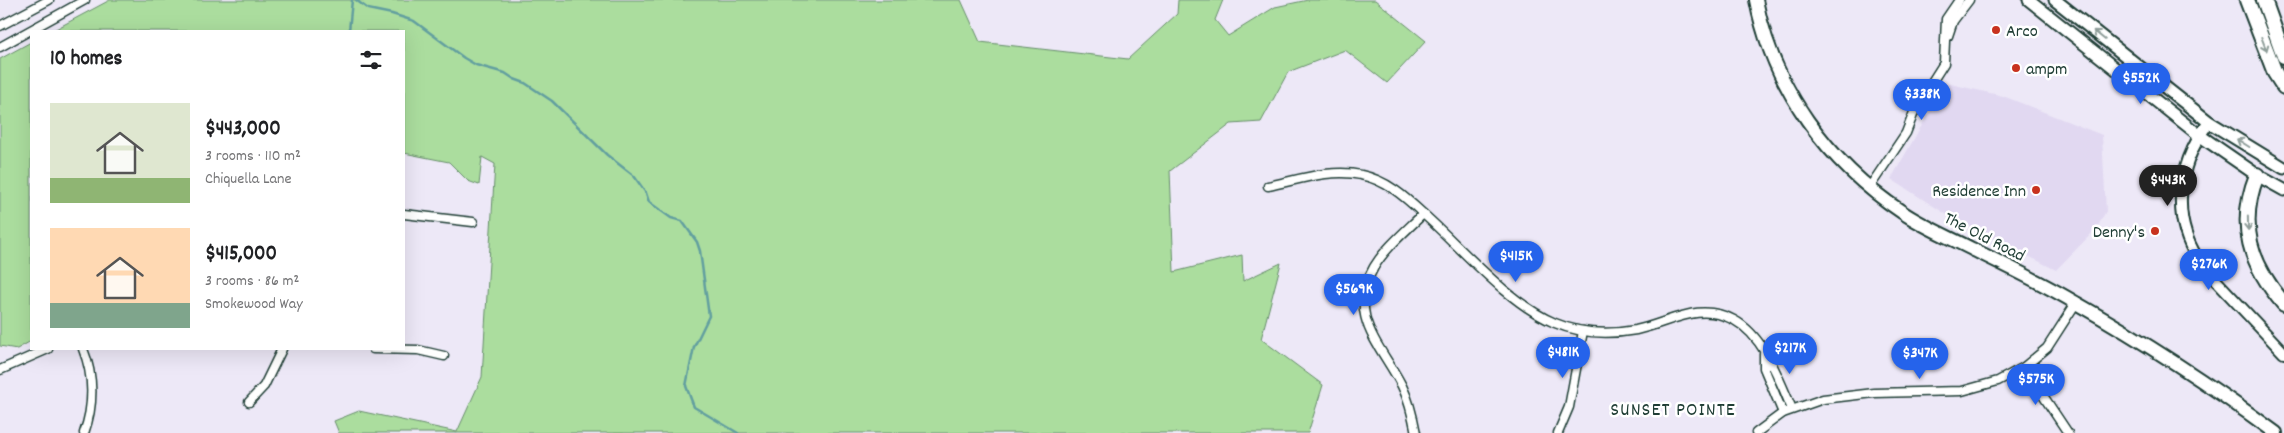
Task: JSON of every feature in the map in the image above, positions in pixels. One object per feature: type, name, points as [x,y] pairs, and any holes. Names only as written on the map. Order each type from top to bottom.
[{"type":"highway","points":[[2247,0],[2275,73],[2284,88]]},
{"type":"highway","points":[[2264,0],[2284,56]]},
{"type":"highway","points":[[2257,175],[2248,209],[2248,230],[2251,250],[2262,275],[2284,304]]},
{"type":"main road","name":"The Old Road","points":[[1756,0],[1769,49],[1795,103],[1837,159],[1869,188],[1903,213],[2076,303],[2226,396],[2276,433]]},
{"type":"main road","points":[[2029,0],[2199,135],[2257,175],[2284,190]]},
{"type":"main road","points":[[2055,0],[2209,122],[2284,168]]},
{"type":"street","points":[[0,26],[49,0]]},
{"type":"street","points":[[30,30],[84,0]]},
{"type":"street","points":[[1869,188],[1906,133],[1916,107],[1944,62],[1946,19],[1959,0]]},
{"type":"street","points":[[1946,43],[1953,20],[1969,0]]},
{"type":"street","points":[[0,47],[30,30]]},
{"type":"street","points":[[2209,122],[2199,135],[2188,156],[2181,210],[2186,237],[2198,261],[2207,272],[2284,353]]},
{"type":"street","points":[[1268,186],[1335,173],[1361,175],[1392,187],[1530,310],[1555,323],[1583,331],[1618,332],[1636,330],[1685,313],[1702,311],[1724,315],[1745,327],[1756,337],[1764,354],[1773,365],[1792,409]]},
{"type":"street","points":[[405,214],[473,222]]},
{"type":"street","points":[[1416,433],[1408,398],[1370,334],[1364,309],[1367,285],[1375,266],[1423,214]]},
{"type":"street","points":[[1756,433],[1783,413],[1792,409],[1823,399],[1848,394],[1962,391],[1981,388],[2024,367],[2047,348],[2076,303]]},
{"type":"street","points":[[1558,433],[1569,407],[1583,331]]},
{"type":"street","points":[[0,370],[46,350]]},
{"type":"street","points":[[83,350],[89,368],[92,409],[84,433]]},
{"type":"street","points":[[249,402],[264,386],[282,350]]},
{"type":"street","points":[[405,350],[418,350],[444,356]]},
{"type":"street","points":[[1764,354],[1764,368],[1783,413]]},
{"type":"street","points":[[2024,367],[2068,433]]},
{"type":"shaded area","points":[[1946,83],[2003,96],[2102,135],[2106,211],[2097,228],[2056,270],[1949,216],[1891,179]]},
{"type":"green space","points":[[110,0],[961,0],[980,42],[1128,59],[1177,14],[1178,0],[1223,0],[1215,20],[1228,36],[1275,7],[1308,0],[1375,0],[1426,41],[1387,83],[1345,50],[1288,72],[1261,122],[1231,124],[1170,171],[1174,272],[1242,255],[1243,281],[1281,263],[1261,339],[1323,385],[1308,433],[339,433],[334,421],[359,411],[457,432],[482,377],[495,164],[482,157],[479,185],[468,181],[449,162],[405,153],[405,30],[54,30]]},
{"type":"green space","points":[[30,43],[30,342],[17,349],[0,346],[0,59]]},
{"type":"waterway","points":[[349,30],[352,0]]},
{"type":"waterway","points":[[356,0],[368,9],[414,21],[476,65],[505,73],[525,83],[552,101],[607,155],[634,176],[646,193],[649,202],[671,218],[682,221],[697,242],[700,251],[709,316],[694,347],[686,386],[694,407],[738,433]]},
{"type":"place","name":"Arco","points":[[1996,30]]},
{"type":"place","name":"ampm","points":[[2016,68]]},
{"type":"place","name":"Residence Inn","points":[[2036,190]]},
{"type":"place","name":"Denny's","points":[[2155,231]]},
{"type":"district","name":"SUNSET POINTE","points":[[1673,408]]}]
